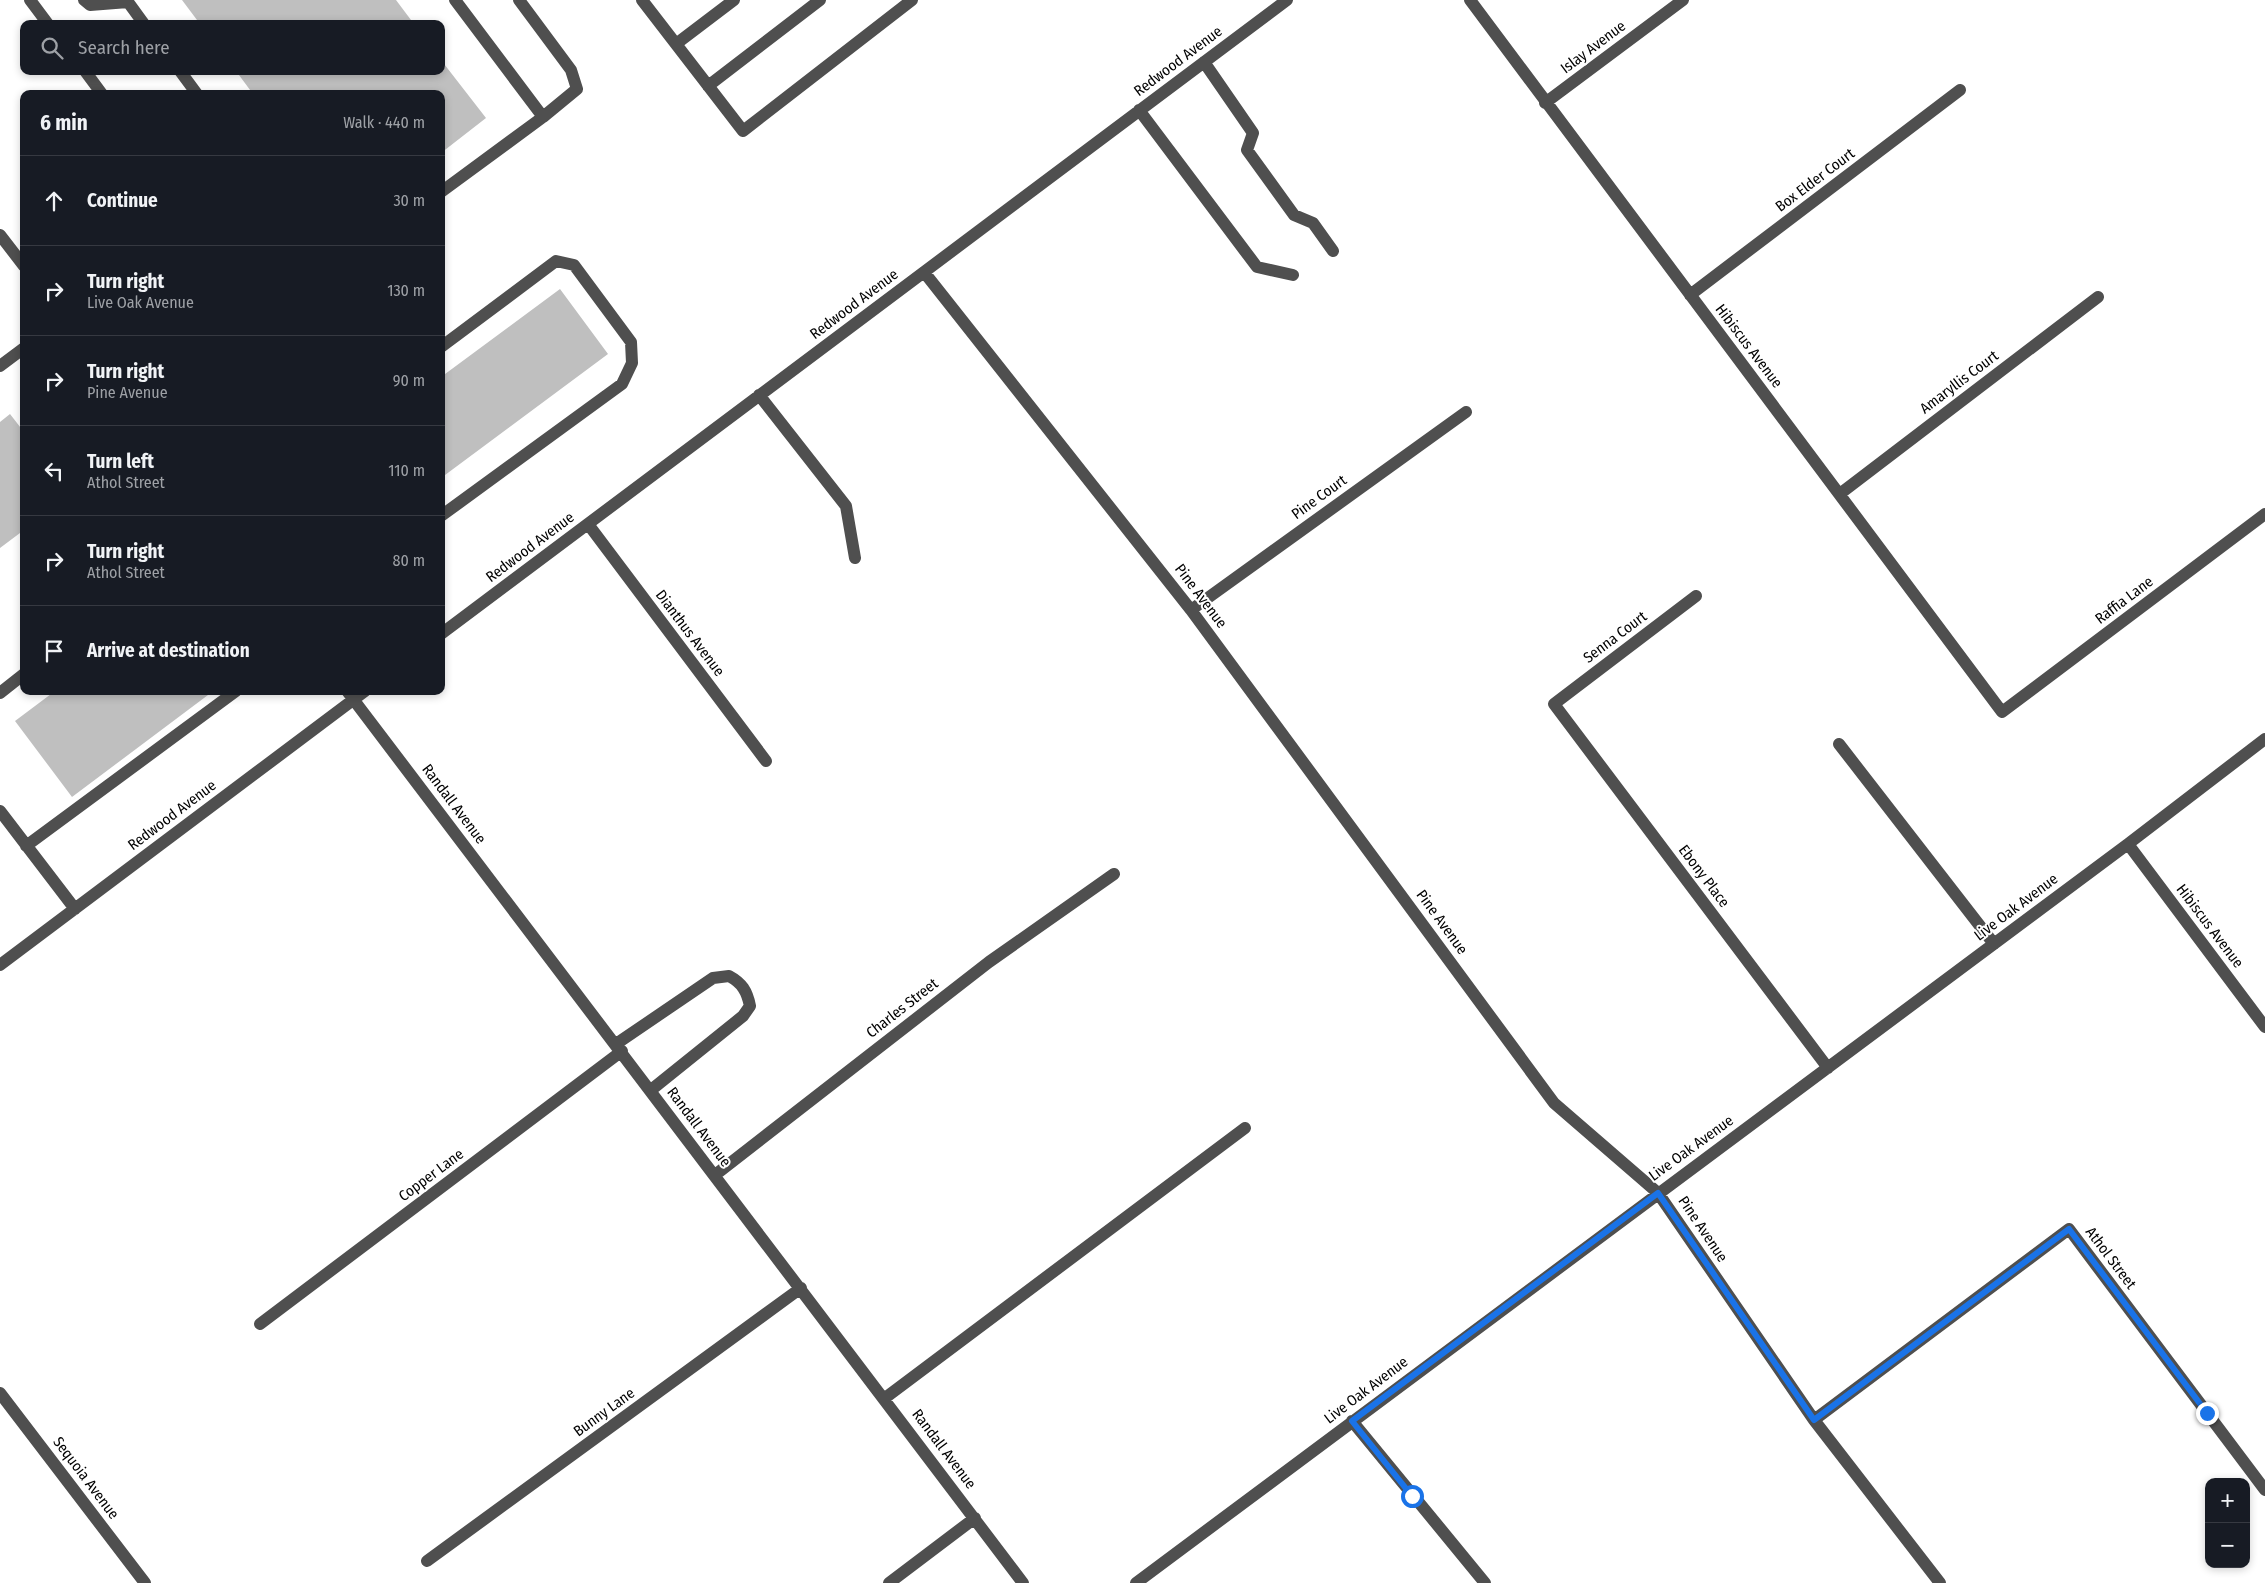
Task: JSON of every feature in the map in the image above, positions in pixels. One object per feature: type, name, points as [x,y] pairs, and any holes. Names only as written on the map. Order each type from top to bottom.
[{"type":"street","points":[[30,0],[45,20]]},
{"type":"street","points":[[84,0],[90,5],[128,2],[141,20]]},
{"type":"street","points":[[455,0],[543,117]]},
{"type":"street","points":[[445,189],[543,117],[577,89],[571,70],[519,0]]},
{"type":"street","points":[[676,44],[734,0]]},
{"type":"street","points":[[708,86],[820,0]]},
{"type":"street","points":[[644,1],[743,131],[912,0]]},
{"type":"street","name":"Redwood Avenue","points":[[445,631],[1287,0]]},
{"type":"street","name":"Hibiscus Avenue","points":[[1470,0],[2002,712]]},
{"type":"street","name":"Islay Avenue","points":[[1546,102],[1683,0]]},
{"type":"street","points":[[1204,62],[1253,133],[1247,150],[1294,215],[1313,223],[1333,251]]},
{"type":"street","points":[[87,75],[99,90]]},
{"type":"street","points":[[183,75],[194,90]]},
{"type":"street","name":"Box Elder Court","points":[[1690,295],[1960,90]]},
{"type":"street","points":[[1140,110],[1257,267],[1293,275]]},
{"type":"street","points":[[0,235],[20,261]]},
{"type":"street","points":[[445,344],[556,261],[574,265],[631,342],[632,363],[622,384],[445,513]]},
{"type":"street","name":"Pine Avenue","points":[[924,272],[1191,610],[1554,1103],[1658,1193],[1814,1420],[1940,1583]]},
{"type":"street","name":"Amaryllis Court","points":[[1840,493],[2098,297]]},
{"type":"street","points":[[0,366],[20,351]]},
{"type":"street","points":[[759,396],[846,506],[855,558]]},
{"type":"street","name":"Pine Court","points":[[1191,610],[1466,412]]},
{"type":"street","name":"Raffia Lane","points":[[2002,712],[2265,514]]},
{"type":"street","name":"Dianthus Avenue","points":[[588,524],[766,762]]},
{"type":"street","name":"Senna Court","points":[[1554,704],[1696,596]]},
{"type":"street","points":[[0,693],[20,677]]},
{"type":"street","points":[[26,846],[231,695]]},
{"type":"street","name":"Redwood Avenue","points":[[0,965],[350,696]]},
{"type":"street","name":"Randall Avenue","points":[[350,696],[1024,1583]]},
{"type":"street","name":"Ebony Place","points":[[1554,704],[1828,1068]]},
{"type":"street","name":"Live Oak Avenue","points":[[1136,1583],[2128,844],[2265,739]]},
{"type":"street","points":[[1839,744],[1994,944]]},
{"type":"street","points":[[0,811],[75,909]]},
{"type":"street","name":"Hibiscus Avenue","points":[[2128,844],[2265,1027]]},
{"type":"street","name":"Charles Street","points":[[715,1175],[989,962],[1114,874]]},
{"type":"street","name":"Copper Lane","points":[[260,1324],[713,978],[729,976],[740,982],[748,994],[750,1006],[743,1016],[651,1090]]},
{"type":"street","points":[[885,1398],[1245,1128]]},
{"type":"street","name":"Athol Street","points":[[1814,1420],[2069,1229],[2265,1490]]},
{"type":"street","name":"Bunny Lane","points":[[427,1561],[801,1288]]},
{"type":"street","name":"Sequoia Avenue","points":[[0,1393],[145,1583]]},
{"type":"street","points":[[1352,1421],[1485,1583]]},
{"type":"street","points":[[889,1583],[975,1518]]},
{"type":"building","points":[[182,0],[396,0],[411,20],[197,20]]},
{"type":"building","points":[[445,65],[486,118],[445,150],[445,90],[250,90],[239,75],[445,75]]},
{"type":"building","points":[[560,289],[608,354],[445,475],[445,374]]},
{"type":"building","points":[[10,414],[20,427],[20,533],[0,548],[0,422]]},
{"type":"building","points":[[50,695],[208,695],[72,797],[15,721]]},
{"type":"route","points":[[1412,1496],[1352,1421],[1658,1193],[1814,1420],[2069,1229],[2207,1413]]}]
